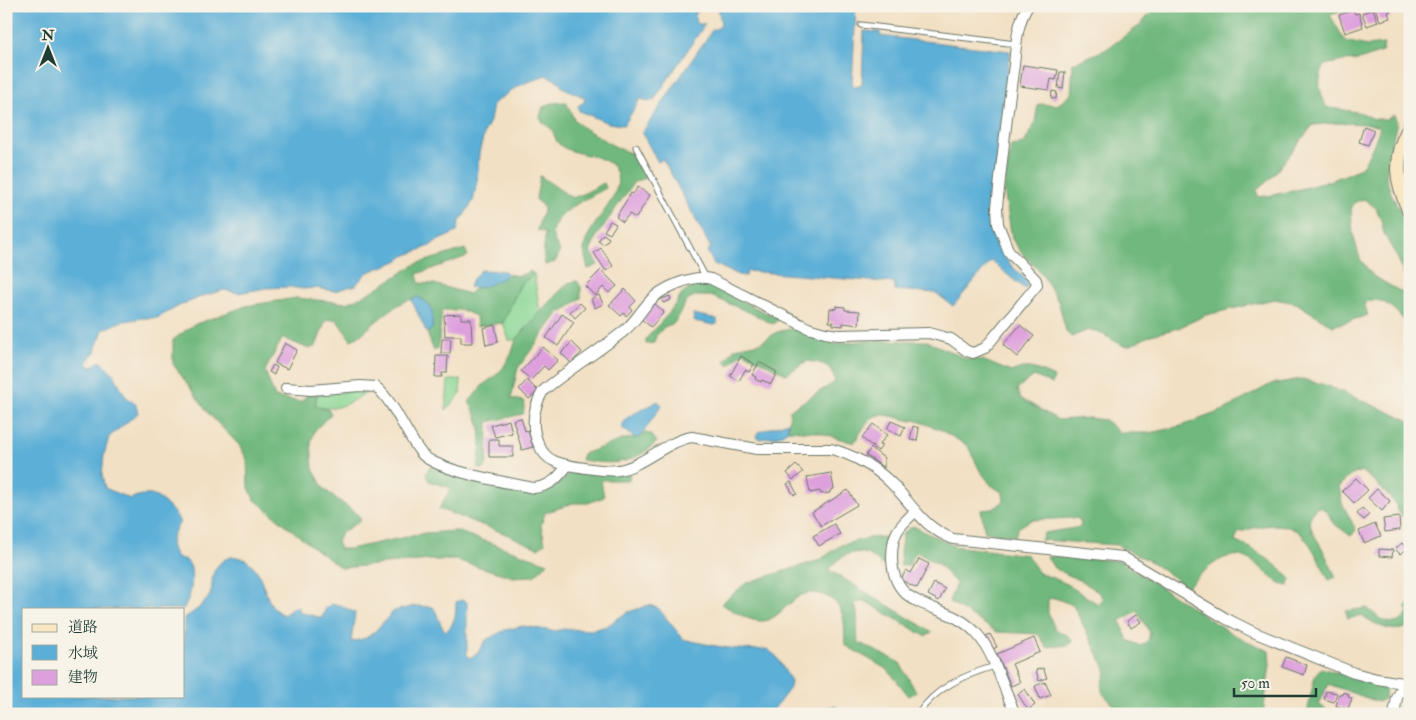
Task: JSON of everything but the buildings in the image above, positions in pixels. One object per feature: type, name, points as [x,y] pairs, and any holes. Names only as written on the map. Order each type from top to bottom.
[{"type":"main road","points":[[1410,127],[1404,137],[1400,150],[1397,173],[1399,185],[1410,212]]},
{"type":"street","points":[[1028,6],[1022,20],[1017,44],[1009,100],[998,197],[998,224],[1009,252],[1036,280],[1037,285],[985,348],[973,353],[967,351],[951,339],[920,332],[838,335],[824,333],[808,328],[706,278],[687,280],[659,293],[650,300],[626,330],[543,390],[537,401],[533,429],[540,449],[547,457],[556,462],[619,470],[684,438],[692,437],[757,449],[830,449],[842,452],[876,470],[939,533],[954,540],[1123,557],[1225,618],[1253,632],[1354,673],[1376,679],[1407,683],[1397,698],[1394,714]]},
{"type":"street","points":[[286,388],[311,390],[360,386],[376,387],[391,405],[402,426],[422,455],[428,460],[466,472],[534,488],[545,487],[552,483],[568,465]]},
{"type":"street","points":[[916,512],[903,522],[893,540],[892,562],[897,583],[903,593],[915,600],[952,614],[977,634],[985,645],[995,666],[1015,714]]},
{"type":"lane","points":[[861,25],[1017,44]]},
{"type":"lane","points":[[636,147],[706,278]]},
{"type":"lane","points":[[918,714],[946,686],[995,666]]},
{"type":"green space","points":[[1157,6],[1360,6],[1330,15],[1345,41],[1367,46],[1384,44],[1382,52],[1359,60],[1325,65],[1322,71],[1320,86],[1326,107],[1362,113],[1374,119],[1387,119],[1394,115],[1397,122],[1386,176],[1392,196],[1410,228],[1410,327],[1390,306],[1378,300],[1364,303],[1368,315],[1333,326],[1296,303],[1274,299],[1206,315],[1178,328],[1151,335],[1129,346],[1122,345],[1097,331],[1089,330],[1071,337],[1066,331],[1059,303],[1050,287],[1041,273],[1024,256],[1012,239],[1004,189],[1011,146],[1024,144],[1035,122],[1038,104],[1057,105],[1071,95],[1073,63],[1105,50],[1139,26]],"holes":[[[1335,123],[1368,124],[1380,127],[1370,153],[1362,166],[1328,181],[1297,190],[1259,197],[1256,191],[1271,178],[1313,125]],[[1364,199],[1376,208],[1384,234],[1399,261],[1409,290],[1403,293],[1373,276],[1360,259],[1353,234],[1351,209],[1355,202]]]},
{"type":"green space","points":[[566,102],[574,119],[582,127],[614,146],[634,155],[646,178],[634,182],[596,237],[590,252],[598,265],[588,269],[584,252],[586,240],[615,194],[617,175],[614,167],[608,162],[565,148],[558,143],[552,130],[542,122],[540,117],[543,107],[552,103]]},
{"type":"green space","points":[[1410,134],[1410,191],[1405,177],[1405,170]]},
{"type":"green space","points":[[540,176],[572,198],[604,183],[606,188],[572,207],[557,221],[553,229],[553,237],[559,249],[559,254],[555,262],[545,265],[545,233],[537,230],[544,208],[536,199]]},
{"type":"green space","points":[[465,249],[468,256],[417,274],[419,283],[434,284],[469,294],[474,289],[503,278],[507,274],[519,276],[531,271],[534,274],[520,285],[503,323],[477,326],[476,316],[462,310],[442,310],[438,349],[434,351],[427,333],[432,329],[430,310],[424,300],[415,298],[392,309],[358,337],[351,340],[336,319],[326,320],[316,346],[309,349],[283,338],[265,371],[275,397],[301,402],[307,395],[317,394],[315,406],[329,410],[331,414],[315,430],[311,442],[313,469],[324,489],[358,515],[361,520],[341,533],[337,542],[340,549],[349,549],[425,533],[456,531],[548,563],[534,576],[513,577],[456,560],[430,560],[341,568],[254,499],[248,485],[247,459],[239,445],[208,413],[173,364],[173,340],[193,325],[246,306],[296,298],[347,303],[369,293],[416,264]]},
{"type":"green space","points":[[534,274],[540,312],[516,340],[509,340],[503,323],[520,285]]},
{"type":"green space","points":[[577,281],[581,287],[581,298],[564,311],[559,312],[518,368],[511,398],[525,402],[523,414],[488,422],[487,463],[484,469],[478,468],[481,434],[474,411],[469,402],[483,385],[503,368],[511,355],[516,340],[548,303],[568,283]]},
{"type":"green space","points":[[695,285],[712,287],[779,319],[773,324],[711,296],[694,296],[686,302],[674,323],[664,327],[656,336],[654,343],[646,344],[646,339],[669,313],[683,293]]},
{"type":"green space","points":[[794,328],[835,344],[863,341],[927,341],[966,359],[982,360],[1011,372],[1023,368],[1037,370],[1054,377],[1052,384],[1034,376],[1017,389],[1020,398],[1058,420],[1088,418],[1105,420],[1120,433],[1150,433],[1181,426],[1224,410],[1271,384],[1302,379],[1328,386],[1410,421],[1410,520],[1407,521],[1397,511],[1396,504],[1374,481],[1361,471],[1350,476],[1339,486],[1342,503],[1356,530],[1351,536],[1333,523],[1328,513],[1321,507],[1315,508],[1309,520],[1313,533],[1336,577],[1329,580],[1310,545],[1303,536],[1289,527],[1280,525],[1263,526],[1238,533],[1235,541],[1265,557],[1278,567],[1291,579],[1288,586],[1278,582],[1244,557],[1226,557],[1217,561],[1187,587],[1150,561],[1117,545],[1041,540],[1044,533],[1081,527],[1080,520],[1076,518],[1031,520],[1018,528],[1015,536],[985,532],[981,510],[993,509],[1004,501],[1003,493],[991,485],[979,469],[968,446],[939,429],[915,420],[911,421],[881,415],[871,419],[866,424],[854,443],[817,432],[788,430],[790,410],[835,382],[829,368],[823,364],[807,361],[786,374],[743,352],[729,365],[725,361],[735,348],[760,343],[777,332]]},
{"type":"green space","points":[[448,380],[461,380],[460,395],[446,410]]},
{"type":"green space","points":[[364,390],[365,394],[341,406],[323,408],[315,406],[317,394]]},
{"type":"green space","points":[[645,433],[651,434],[657,442],[648,450],[630,459],[613,463],[581,460],[583,454],[625,439],[640,437]]},
{"type":"green space","points":[[430,466],[527,492],[541,492],[552,488],[571,471],[630,473],[629,480],[601,480],[604,497],[588,503],[573,503],[545,513],[541,525],[545,543],[538,548],[439,509],[451,488],[429,481],[426,474]]},
{"type":"green space","points":[[913,526],[954,546],[1027,555],[1039,573],[1063,582],[1098,604],[1103,599],[1099,593],[1085,583],[1054,568],[1047,557],[1059,556],[1120,561],[1234,635],[1269,651],[1270,665],[1263,714],[1118,714],[1115,707],[1102,692],[1103,681],[1107,672],[1073,605],[1055,598],[1048,599],[1048,613],[1055,629],[1067,635],[1072,641],[1069,645],[1047,647],[1038,634],[997,632],[949,602],[956,583],[938,564],[916,552],[909,565],[901,566],[900,553],[903,533]],"holes":[[[1137,611],[1150,633],[1148,641],[1141,646],[1128,640],[1120,621]]]},
{"type":"green space","points":[[885,537],[883,566],[874,558],[858,552],[843,556],[829,570],[932,632],[925,636],[865,601],[855,603],[858,642],[900,663],[916,692],[909,696],[888,670],[845,645],[843,615],[838,605],[828,597],[816,593],[804,594],[769,620],[764,621],[752,620],[721,604],[746,583],[820,560],[841,545],[868,538]]},
{"type":"green space","points":[[1410,603],[1410,626],[1403,629],[1384,628],[1361,615],[1348,619],[1346,611],[1367,608],[1383,620],[1394,623],[1404,618],[1408,612],[1405,607]]},
{"type":"green space","points":[[1321,668],[1386,687],[1385,698],[1378,702],[1328,684],[1319,705],[1335,714],[1307,714],[1315,675]]},
{"type":"water","points":[[6,6],[707,6],[695,13],[696,24],[705,24],[654,100],[640,99],[624,125],[608,123],[579,111],[578,106],[585,101],[584,97],[562,87],[559,81],[545,75],[519,86],[493,104],[490,121],[479,153],[477,183],[473,201],[459,223],[457,232],[397,261],[366,273],[356,285],[334,291],[290,287],[266,288],[238,293],[224,290],[179,306],[157,318],[142,318],[120,322],[103,330],[95,352],[87,364],[91,367],[100,361],[113,373],[126,397],[135,403],[138,413],[109,437],[104,455],[102,475],[105,488],[130,499],[143,495],[154,496],[159,498],[171,510],[180,522],[174,532],[172,549],[178,559],[185,559],[190,566],[192,574],[191,590],[184,608],[22,608],[22,698],[185,698],[185,617],[205,602],[210,595],[213,575],[220,563],[229,558],[239,557],[249,562],[255,568],[272,605],[284,615],[293,608],[298,607],[300,612],[322,618],[326,608],[331,604],[340,605],[355,613],[351,642],[366,638],[394,611],[415,606],[433,607],[441,625],[446,631],[453,622],[456,602],[461,600],[467,602],[467,655],[470,658],[477,654],[486,640],[505,630],[523,626],[553,631],[565,629],[592,630],[607,626],[626,613],[649,605],[658,608],[683,639],[736,649],[767,649],[776,656],[791,681],[790,688],[774,709],[773,714],[6,714]]},
{"type":"water","points":[[718,6],[856,6],[852,84],[856,87],[862,85],[864,31],[880,32],[880,36],[1010,51],[992,204],[992,223],[997,245],[1006,259],[1026,280],[1028,285],[1025,289],[991,261],[953,306],[936,293],[895,290],[895,283],[747,271],[746,276],[738,275],[714,264],[707,251],[711,248],[663,159],[658,162],[642,133],[713,29],[716,29],[721,24]]},
{"type":"water","points":[[481,270],[505,271],[507,274],[489,285],[469,287],[472,280]]},
{"type":"water","points":[[418,297],[430,306],[431,310],[432,329],[427,333],[411,299]]},
{"type":"water","points":[[693,314],[717,319],[717,324],[694,321]]},
{"type":"water","points":[[658,401],[662,405],[640,437],[635,438],[621,427],[628,417]]},
{"type":"water","points":[[788,422],[788,430],[779,436],[760,439],[756,437],[758,432]]},
{"type":"water","points":[[835,706],[843,714],[815,714],[824,708]]}]
